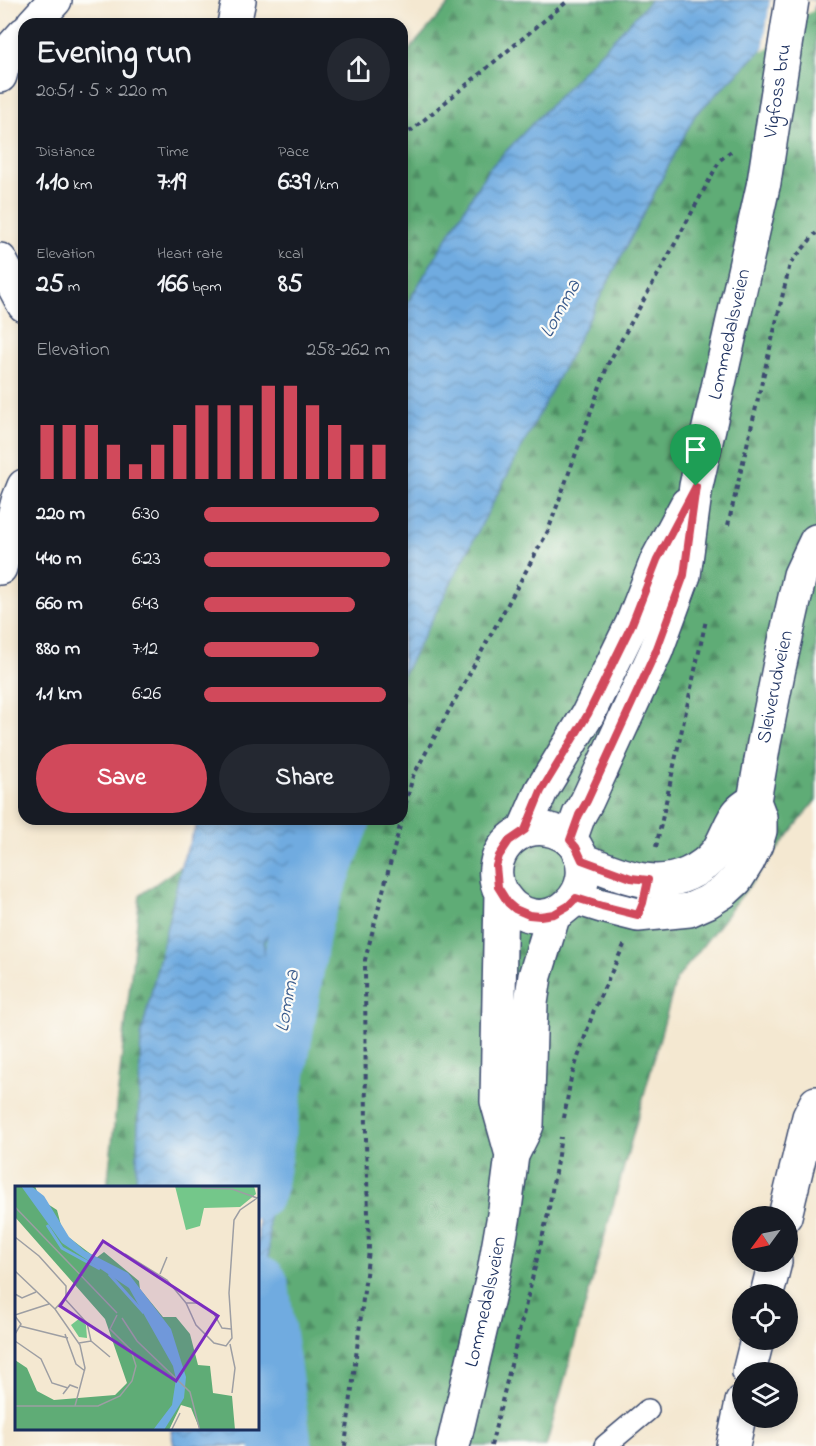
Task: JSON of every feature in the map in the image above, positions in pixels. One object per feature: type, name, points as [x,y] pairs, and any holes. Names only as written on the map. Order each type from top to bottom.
[{"type":"main road","points":[[39,18],[56,0]]},
{"type":"main road","points":[[235,18],[239,0]]},
{"type":"main road","name":"Vigfoss bru","points":[[764,182],[792,0]]},
{"type":"main road","points":[[0,76],[6,54],[18,41]]},
{"type":"main road","name":"Lommedalsveien","points":[[576,850],[579,815],[656,651],[684,575],[696,486],[764,182]]},
{"type":"main road","points":[[0,261],[18,293]]},
{"type":"main road","name":"Lommedalsveien","points":[[525,830],[541,791],[588,714],[632,624],[657,560],[696,486]]},
{"type":"main road","points":[[0,568],[18,501]]},
{"type":"main road","name":"Sleiverudveien","points":[[565,906],[602,906],[638,915],[689,910],[723,892],[736,880],[748,861],[760,831],[760,817],[754,801],[779,668],[800,575],[816,541]]},
{"type":"main road","points":[[576,850],[584,873],[583,881],[565,906],[540,916],[529,915],[515,909],[501,893],[496,876],[499,856],[509,841],[525,830],[549,829],[561,834],[576,850],[631,878],[663,882],[677,879],[710,860],[718,850],[738,812],[754,801]]},
{"type":"main road","name":"Lommedalsveien","points":[[501,893],[497,1101],[512,1155]]},
{"type":"main road","name":"Lommedalsveien","points":[[453,1446],[494,1272],[512,1155],[527,1125],[531,1003],[535,976],[565,906]]},
{"type":"main road","points":[[787,1206],[809,1117],[816,1103]]},
{"type":"main road","points":[[733,1446],[737,1428]]},
{"type":"lane","points":[[605,1446],[648,1410]]},
{"type":"path","points":[[408,133],[569,0]]},
{"type":"path","points":[[408,795],[413,776],[548,531],[608,364],[720,160]]},
{"type":"path","points":[[726,532],[790,264],[816,233]]},
{"type":"path","points":[[648,880],[708,612]]},
{"type":"path","points":[[345,1446],[369,1250],[365,960],[400,825]]},
{"type":"path","points":[[563,1124],[571,1078],[594,1010],[638,915]]},
{"type":"path","points":[[491,1446],[548,1214],[561,1135]]},
{"type":"green space","points":[[453,0],[816,0],[816,800],[676,980],[546,1446],[190,1446],[260,1431],[260,1186],[107,1186],[140,895],[208,847],[216,825],[408,825],[408,51]]},
{"type":"water","points":[[651,0],[816,0],[816,7],[796,16],[695,115],[408,665],[408,302],[488,170]]},
{"type":"water","points":[[197,825],[325,825],[264,942],[272,1446],[174,1446],[171,1431],[260,1431],[260,1186],[136,1186],[141,1036],[183,859]]},
{"type":"pier","points":[[770,0],[815,0],[813,11],[798,18],[763,52]]},
{"type":"waterway","name":"Lomma","points":[[255,1186],[302,917],[338,825]]},
{"type":"waterway","name":"Lomma","points":[[260,1300],[281,1446]]},
{"type":"route","points":[[696,486],[684,575],[656,651],[579,815],[570,840],[582,860],[631,878],[648,880],[643,903],[638,915],[576,898],[554,914],[529,915],[515,909],[501,893],[496,876],[499,856],[509,841],[525,830],[541,791],[588,714],[632,624],[657,560],[696,486]]}]
